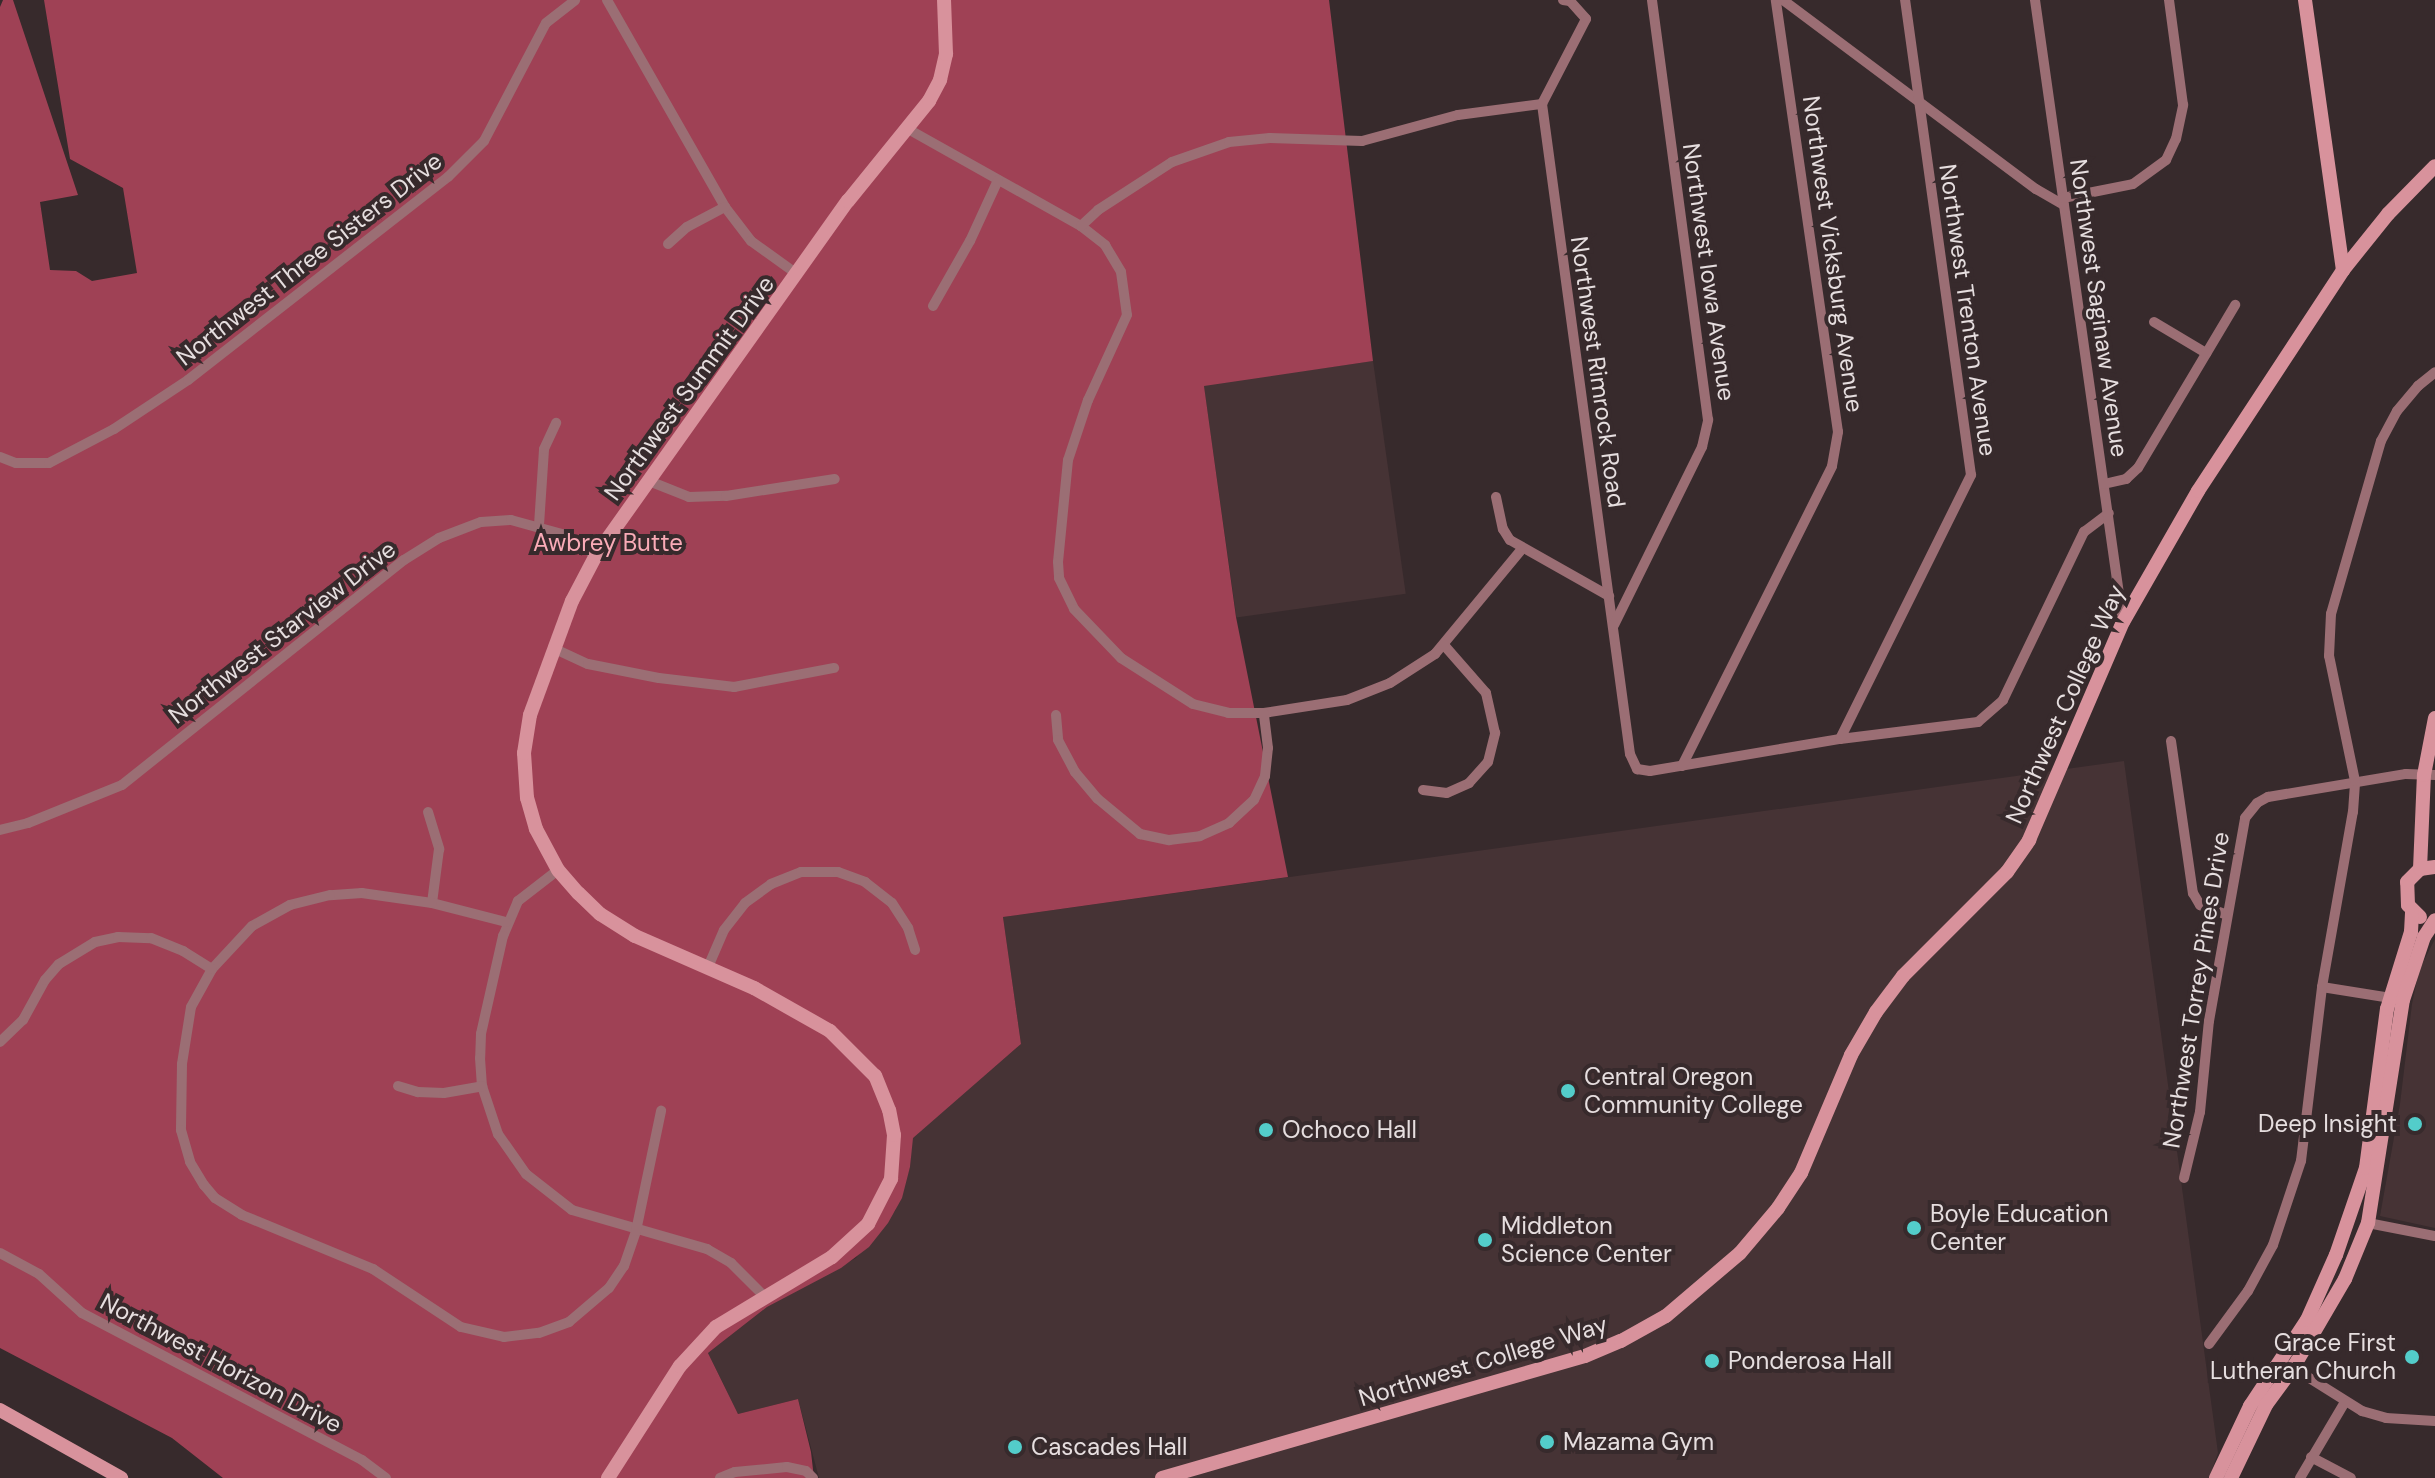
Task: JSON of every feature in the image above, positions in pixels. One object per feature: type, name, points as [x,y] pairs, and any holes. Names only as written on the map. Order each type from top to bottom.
[{"type":"street","name":"Northwest Three Sisters Drive","points":[[0,457],[16,463],[49,463],[114,429],[188,380],[448,177],[490,131],[546,23],[575,0]]},
{"type":"street","points":[[607,0],[725,207],[751,241],[797,274]]},
{"type":"street","name":"Northwest Summit Drive","points":[[608,1478],[694,1348],[716,1327],[763,1295],[832,1257],[868,1224],[891,1179],[894,1135],[889,1110],[875,1076],[830,1031],[754,988],[635,936],[600,914],[558,870],[536,829],[527,798],[524,769],[530,715],[572,601],[596,555],[848,201],[908,129],[940,80],[946,54],[944,0]]},
{"type":"street","points":[[1081,226],[1098,210],[1172,162],[1229,142],[1270,138],[1362,141],[1458,115],[1542,104],[1586,19],[1570,1],[1563,0]]},
{"type":"street","name":"Northwest Iowa Avenue","points":[[1613,625],[1702,447],[1708,420],[1652,0]]},
{"type":"street","name":"Northwest Vicksburg Avenue","points":[[1682,766],[1832,466],[1838,432],[1776,0]]},
{"type":"street","points":[[1783,0],[2036,189],[2063,201],[2133,184],[2166,160],[2176,139],[2183,105],[2169,0]]},
{"type":"street","name":"Northwest Trenton Avenue","points":[[1840,739],[1971,475],[1905,0]]},
{"type":"street","name":"Northwest Saginaw Avenue","points":[[2035,0],[2123,622]]},
{"type":"street","points":[[2305,0],[2343,270]]},
{"type":"street","name":"Northwest Rimrock Road","points":[[1542,104],[1630,754],[1637,769],[1643,771],[1682,766]]},
{"type":"street","points":[[908,129],[1081,226],[1105,245],[1115,259],[1127,294],[1127,315],[1088,400],[1068,460],[1058,562],[1064,594],[1106,646],[1177,694],[1211,710],[1264,713],[1321,705],[1371,692],[1407,674],[1444,645],[1522,549]]},
{"type":"street","name":"Northwest College Way","points":[[1162,1478],[1585,1356],[1621,1341],[1666,1316],[1719,1275],[1760,1232],[1801,1173],[1851,1055],[1876,1012],[1928,949],[1979,903],[2007,872],[2029,840],[2123,622],[2198,491],[2343,270],[2388,214],[2435,166]]},
{"type":"street","points":[[933,306],[970,241],[998,180]]},
{"type":"street","points":[[668,244],[687,227],[725,207]]},
{"type":"street","points":[[2104,484],[2126,479],[2138,468],[2235,305]]},
{"type":"street","points":[[2154,322],[2206,353]]},
{"type":"street","points":[[2209,1344],[2248,1291],[2288,1209],[2307,1125],[2322,987],[2353,812],[2355,781],[2329,656],[2331,614],[2381,441],[2397,411],[2418,386],[2435,372]]},
{"type":"street","points":[[539,525],[544,449],[556,423]]},
{"type":"street","points":[[649,481],[689,497],[726,496],[835,479]]},
{"type":"street","points":[[1496,497],[1503,529],[1522,549],[1609,596]]},
{"type":"street","points":[[1682,766],[1840,739],[1978,722],[1997,709],[2084,532],[2109,513]]},
{"type":"street","name":"Northwest Starview Drive","points":[[0,830],[28,823],[122,785],[404,560],[439,538],[481,522],[511,520],[539,525],[562,534],[596,555]]},
{"type":"street","points":[[1423,790],[1447,793],[1469,783],[1488,762],[1495,733],[1486,693],[1444,645]]},
{"type":"street","points":[[553,648],[588,664],[659,678],[734,687],[834,668]]},
{"type":"street","points":[[1056,715],[1058,740],[1075,772],[1098,799],[1140,834],[1169,840],[1200,836],[1229,823],[1254,800],[1265,776],[1268,748],[1264,713]]},
{"type":"street","points":[[2231,1478],[2323,1287],[2366,1168],[2411,932],[2412,912],[2405,890],[2411,875],[2428,868],[2429,775],[2435,718]]},
{"type":"street","points":[[2171,741],[2193,893],[2200,905],[2225,914]]},
{"type":"street","name":"Northwest Torrey Pines Drive","points":[[2184,1178],[2200,1112],[2225,914],[2240,831],[2257,803],[2268,797],[2355,781],[2429,775]]},
{"type":"street","points":[[428,812],[439,849],[432,903]]},
{"type":"street","points":[[558,870],[527,891],[506,922],[481,1034],[482,1086],[498,1134],[540,1188],[572,1210],[693,1245],[720,1256],[763,1295]]},
{"type":"street","points":[[708,967],[724,930],[745,903],[771,884],[801,872],[838,872],[865,882],[892,903],[908,928],[915,950]]},
{"type":"street","points":[[506,922],[432,903],[362,893],[330,895],[290,905],[252,926],[212,969],[191,1007],[182,1064],[181,1130],[196,1174],[226,1206],[373,1269],[461,1327],[504,1337],[539,1333],[569,1322],[609,1288],[624,1266],[636,1231],[661,1111]]},
{"type":"street","points":[[2216,1478],[2250,1406],[2288,1364],[2345,1279],[2368,1223],[2397,998],[2424,937],[2435,920],[2412,912]]},
{"type":"street","points":[[0,1042],[23,1020],[45,980],[59,964],[95,942],[118,937],[151,938],[183,951],[212,969]]},
{"type":"street","points":[[2322,987],[2397,998]]},
{"type":"street","points":[[398,1086],[418,1092],[444,1093],[482,1086]]},
{"type":"street","points":[[2368,1223],[2435,1236]]},
{"type":"street","name":"Northwest Horizon Drive","points":[[0,1253],[39,1274],[82,1313],[362,1460],[386,1478]]},
{"type":"street","points":[[2288,1364],[2345,1402],[2386,1418],[2435,1421]]},
{"type":"street","points":[[2300,1478],[2345,1402]]},
{"type":"street","points":[[0,1410],[121,1478]]},
{"type":"street","points":[[2311,1457],[2351,1478]]},
{"type":"street","points":[[720,1478],[735,1472],[787,1467],[806,1471],[813,1478]]},
{"type":"shaded area","points":[[1373,361],[1406,594],[1236,618],[1204,385]]},
{"type":"shaded area","name":"Central Oregon Community College","points":[[2124,761],[2218,1453],[2209,1478],[819,1478],[798,1399],[738,1414],[708,1353],[767,1307],[856,1258],[895,1211],[910,1167],[912,1138],[1021,1044],[1003,917]]},
{"type":"shaded area","points":[[2435,939],[2435,1228],[2380,1216],[2400,1104],[2412,1004],[2419,970]]},
{"type":"green space","name":"Awbrey Butte","points":[[3,0],[13,0],[78,195],[40,202],[50,270],[76,271],[92,281],[137,273],[123,188],[70,159],[44,0],[1329,0],[1373,361],[1204,386],[1236,617],[1288,877],[1003,917],[1021,1044],[913,1138],[902,1198],[869,1247],[841,1268],[767,1307],[708,1353],[738,1414],[798,1399],[814,1478],[223,1478],[172,1438],[0,1348],[0,7]]},
{"type":"place","name":"Central Oregon Community College","points":[[1568,1091]]},
{"type":"place","name":"Deep Insight","points":[[2415,1124]]},
{"type":"place","name":"Ochoco Hall","points":[[1266,1130]]},
{"type":"place","name":"Boyle Education Center","points":[[1914,1228]]},
{"type":"place","name":"Middleton Science Center","points":[[1485,1240]]},
{"type":"place","name":"Grace First Lutheran Church","points":[[2412,1357]]},
{"type":"place","name":"Ponderosa Hall","points":[[1712,1361]]},
{"type":"place","name":"Mazama Gym","points":[[1547,1442]]},
{"type":"place","name":"Cascades Hall","points":[[1015,1447]]}]
